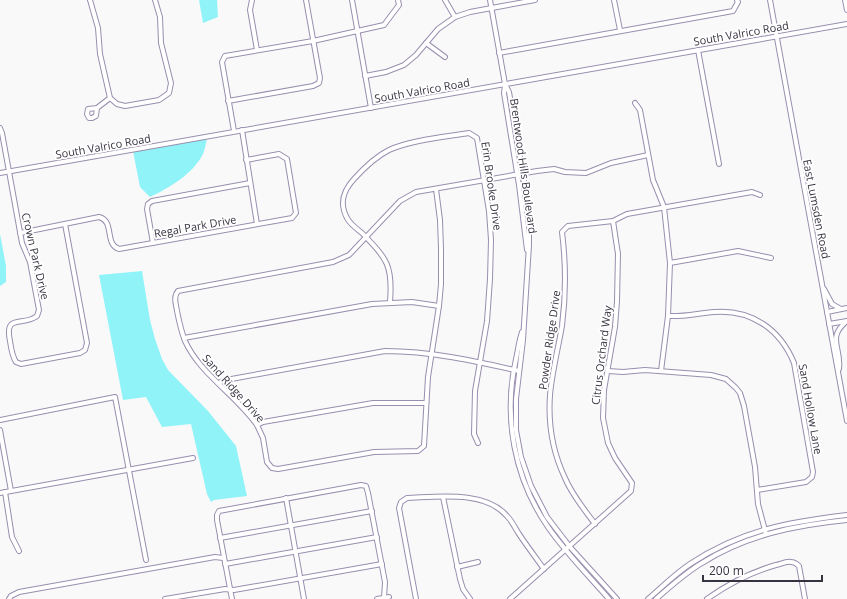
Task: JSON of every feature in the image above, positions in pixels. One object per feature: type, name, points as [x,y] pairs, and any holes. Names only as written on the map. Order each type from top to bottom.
[{"type":"street","points":[[90,0],[98,28],[100,54],[110,98],[117,104],[125,106],[159,100],[169,93],[171,83],[161,42],[160,17],[156,0]]},
{"type":"street","points":[[252,0],[250,10],[257,50]]},
{"type":"street","points":[[228,100],[314,86],[319,83],[320,78],[306,0]]},
{"type":"street","points":[[352,0],[371,108]]},
{"type":"street","points":[[234,131],[222,62],[225,56],[313,41],[384,25],[399,5],[398,0]]},
{"type":"street","points":[[445,0],[455,17]]},
{"type":"street","name":"Brentwood Hills Boulevard","points":[[490,0],[505,84],[504,93],[520,174],[528,253],[523,340],[515,414],[518,442],[531,486],[541,506],[568,548],[609,599]]},
{"type":"street","points":[[366,76],[386,72],[404,65],[416,55],[438,29],[455,17],[470,12],[535,0]]},
{"type":"street","points":[[614,0],[620,30]]},
{"type":"street","points":[[499,53],[620,30],[733,11],[738,2],[737,0]]},
{"type":"street","name":"East Lumsden Road","points":[[770,0],[847,422]]},
{"type":"street","points":[[845,0],[847,10]]},
{"type":"street","name":"South Valrico Road","points":[[0,173],[847,24]]},
{"type":"street","points":[[426,43],[445,57]]},
{"type":"street","points":[[698,50],[719,164]]},
{"type":"street","points":[[97,108],[110,98]]},
{"type":"street","points":[[635,103],[640,110],[653,180],[664,207],[670,263],[668,316],[661,371]]},
{"type":"street","name":"Crown Park Drive","points":[[0,128],[22,243],[30,262],[39,310],[37,316],[33,319],[12,323],[9,326],[8,331],[13,358],[16,362],[21,364],[80,353],[85,350],[87,343],[65,224]]},
{"type":"street","points":[[242,130],[257,224]]},
{"type":"street","name":"Erin Brooke Drive","points":[[390,302],[392,282],[386,261],[379,250],[348,219],[345,213],[343,199],[347,186],[366,166],[388,151],[402,146],[469,132],[477,138],[489,211],[491,240],[487,321],[475,391],[474,434],[478,443]]},
{"type":"street","name":"Regal Park Drive","points":[[20,233],[99,217],[103,218],[108,224],[111,243],[114,247],[119,249],[292,218],[296,213],[287,159],[279,154],[246,160]]},
{"type":"street","name":"Sand Ridge Drive","points":[[436,189],[440,220],[441,249],[439,306],[428,378],[425,445],[418,451],[378,451],[275,469],[272,468],[268,464],[263,438],[257,425],[197,360],[184,338],[175,298],[176,293],[179,290],[336,262],[349,255],[400,201],[416,192],[554,169],[565,172],[586,173],[611,163],[648,155]]},
{"type":"street","points":[[153,243],[147,208],[148,204],[152,200],[250,184]]},
{"type":"street","name":"Powder Ridge Drive","points":[[595,524],[578,501],[564,478],[554,448],[550,422],[550,394],[562,325],[566,282],[565,251],[562,232],[568,226],[613,221],[627,214],[664,207],[752,192],[760,195]]},
{"type":"street","name":"Citrus Orchard Way","points":[[510,599],[631,491],[632,482],[615,458],[608,443],[605,432],[603,405],[615,327],[618,294],[618,254],[613,221]]},
{"type":"street","points":[[670,263],[738,251],[771,258]]},
{"type":"street","points":[[822,286],[832,304],[841,309]]},
{"type":"street","points":[[184,338],[372,304],[412,302],[439,306]]},
{"type":"street","points":[[827,312],[847,308]]},
{"type":"street","name":"Sand Hollow Lane","points":[[668,316],[716,312],[743,314],[759,321],[776,334],[788,350],[794,363],[813,472],[812,477],[806,482],[757,490]]},
{"type":"street","points":[[829,324],[847,321]]},
{"type":"street","points":[[838,374],[840,363],[836,335],[839,328],[847,321]]},
{"type":"street","name":"Brentwood Hills Boulevard","points":[[523,330],[511,388],[510,417],[519,468],[529,494],[552,534],[568,548],[617,599]]},
{"type":"street","points":[[218,383],[226,380],[385,351],[406,351],[431,354],[479,362],[519,371]]},
{"type":"street","points":[[608,371],[623,372],[645,370],[716,375],[726,379],[736,388],[740,393],[744,406],[754,460],[760,509],[766,534]]},
{"type":"street","points":[[0,420],[115,397],[146,560]]},
{"type":"street","points":[[257,425],[263,422],[370,403],[426,403]]},
{"type":"street","points":[[0,430],[11,491]]},
{"type":"street","points":[[19,551],[12,536],[2,492],[193,458]]},
{"type":"street","points":[[232,599],[216,517],[218,512],[221,510],[364,485],[368,490],[385,587],[386,597],[377,599]]},
{"type":"street","points":[[416,599],[399,506],[403,500],[407,498],[458,496],[472,497],[496,506],[507,515],[528,548],[544,569]]},
{"type":"street","points":[[443,497],[460,579],[463,589],[470,599]]},
{"type":"street","points":[[286,498],[304,599]]},
{"type":"street","points":[[220,538],[372,511]]},
{"type":"street","points":[[648,599],[679,573],[705,555],[731,541],[765,529],[797,521],[847,515]]},
{"type":"street","points":[[656,599],[701,563],[731,547],[766,534],[798,526],[847,520]]},
{"type":"street","points":[[225,564],[377,537]]},
{"type":"street","points":[[10,598],[19,592],[215,556],[223,558]]},
{"type":"street","points":[[457,567],[478,562]]},
{"type":"street","points":[[707,599],[727,586],[749,575],[774,565],[790,562],[799,566],[805,599]]},
{"type":"street","points":[[165,599],[225,588],[234,590],[382,564]]},
{"type":"street","points":[[596,584],[600,580]]},
{"type":"water","points":[[199,0],[217,0],[218,17],[203,23]]},
{"type":"water","points":[[207,138],[204,152],[199,161],[180,180],[150,197],[140,187],[133,151]]},
{"type":"water","points":[[0,234],[6,266],[6,282],[0,286]]},
{"type":"water","points":[[142,271],[150,320],[162,359],[168,370],[208,411],[236,446],[247,496],[214,500],[211,502],[207,494],[191,424],[162,427],[146,397],[123,400],[99,275]]}]
